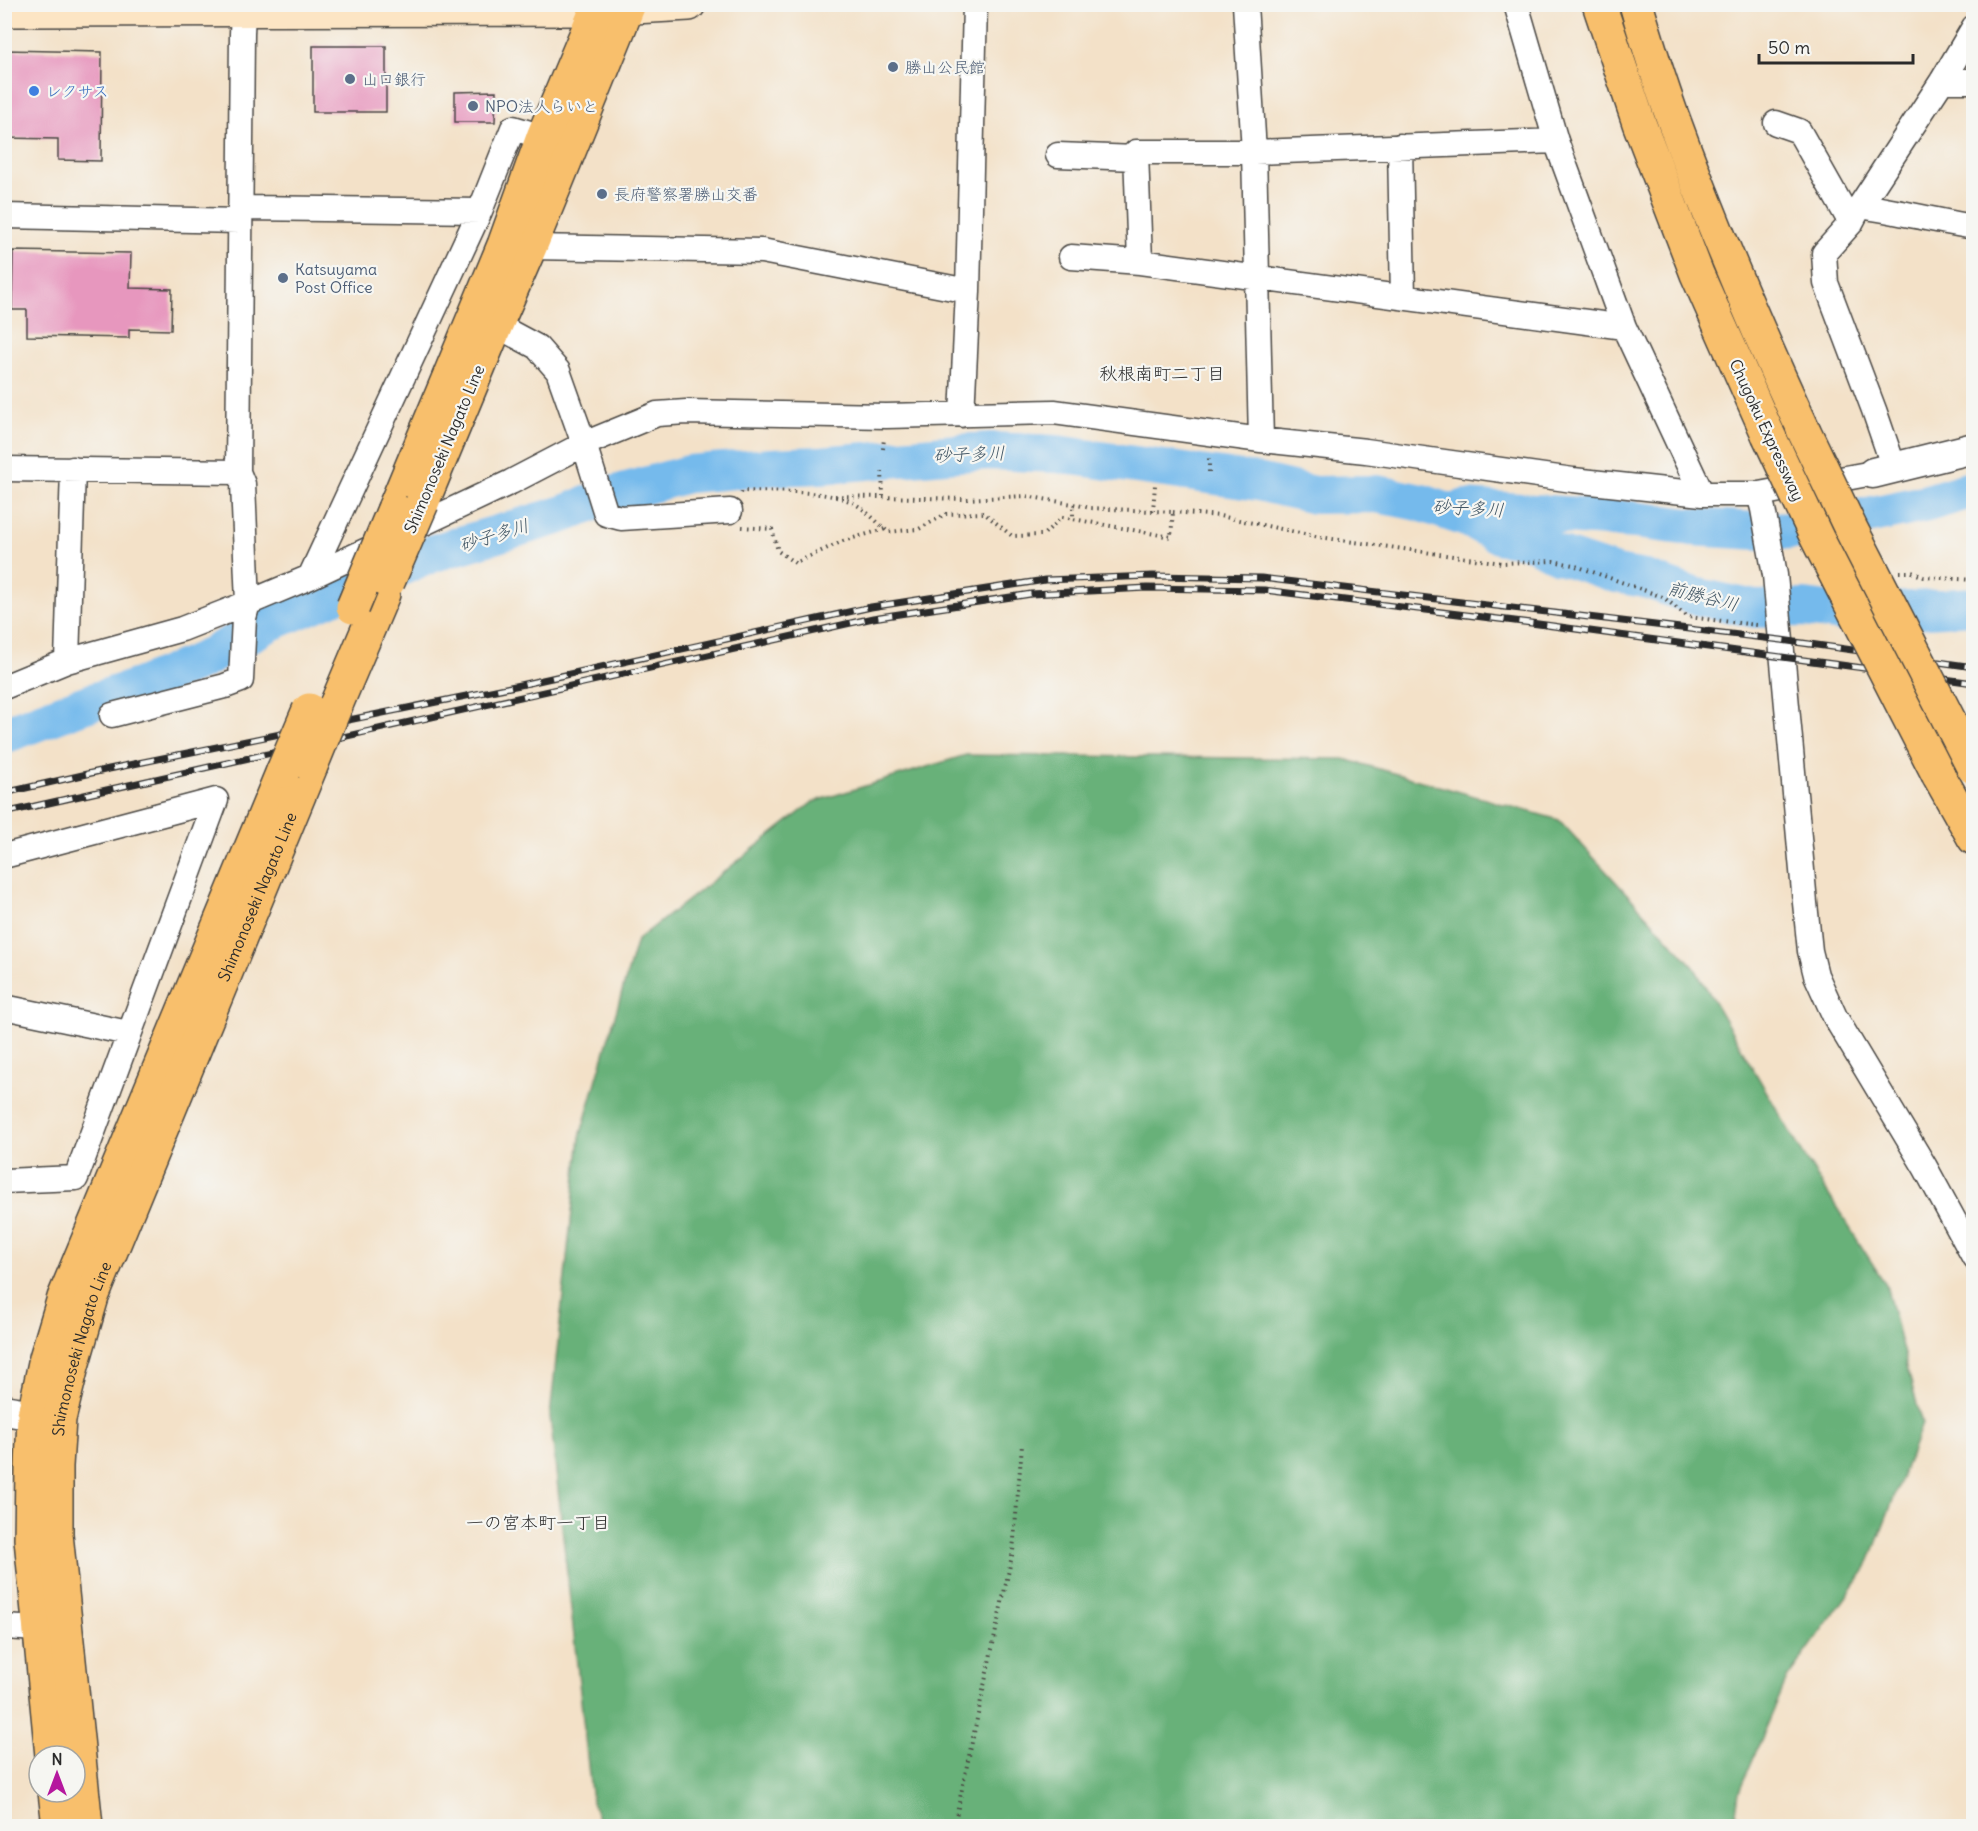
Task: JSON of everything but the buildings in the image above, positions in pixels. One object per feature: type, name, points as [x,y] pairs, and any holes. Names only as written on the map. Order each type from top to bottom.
[{"type":"main road","points":[[4,10],[245,7],[613,7],[689,4]]},
{"type":"main road","name":"Chugoku Expressway","points":[[1599,4],[1639,123],[1697,274],[1768,434],[1816,538],[1938,774],[1974,838]]},
{"type":"main road","name":"Chugoku Expressway","points":[[1635,4],[1670,112],[1764,345],[1856,540],[1973,767]]},
{"type":"main road","name":"Shimonoseki Nagato Line","points":[[322,707],[383,594],[408,506],[543,138],[613,7]]},
{"type":"main road","name":"Shimonoseki Nagato Line","points":[[52,1744],[56,1466],[33,1415],[72,1366],[92,1297],[322,707],[353,607],[408,506],[496,325],[530,247],[613,7]]},
{"type":"main road","name":"Shimonoseki Nagato Line","points":[[53,1630],[86,1827]]},
{"type":"main road","points":[[56,1804],[59,1827]]},
{"type":"street","points":[[963,415],[975,4]]},
{"type":"street","points":[[1245,4],[1254,152],[1261,440]]},
{"type":"street","points":[[1516,4],[1556,141],[1624,327],[1702,494]]},
{"type":"street","points":[[112,715],[241,680],[246,610],[243,484],[238,472],[240,214],[245,7]]},
{"type":"street","points":[[1884,471],[1874,410],[1826,283],[1824,253],[1855,215],[1942,81],[1974,27]]},
{"type":"street","points":[[1942,81],[1974,81]]},
{"type":"street","points":[[1776,123],[1799,131],[1855,215]]},
{"type":"street","points":[[310,577],[480,211],[513,128],[543,138]]},
{"type":"street","points":[[1140,262],[1136,152],[1254,152],[1556,141]]},
{"type":"street","points":[[1400,146],[1403,297]]},
{"type":"street","points":[[1058,155],[1136,158]]},
{"type":"street","points":[[4,216],[480,211]]},
{"type":"street","points":[[1855,215],[1896,211],[1923,219],[1974,227]]},
{"type":"street","points":[[530,247],[762,251],[968,291]]},
{"type":"street","points":[[1071,257],[1140,262],[1624,327]]},
{"type":"street","points":[[496,325],[537,346],[558,371],[606,514],[621,518],[730,511]]},
{"type":"street","points":[[4,687],[67,661],[246,610],[310,577],[511,482],[584,444],[657,414],[686,412],[886,416],[1054,412],[1261,440],[1366,451],[1573,480],[1761,502],[1974,448]]},
{"type":"street","points":[[4,469],[238,472]]},
{"type":"street","points":[[67,661],[73,469]]},
{"type":"street","points":[[1761,502],[1776,591],[1774,624],[1804,903],[1810,951],[1816,975],[1835,1017],[1925,1167],[1974,1257]]},
{"type":"street","points":[[4,856],[216,800],[76,1178],[4,1181]]},
{"type":"street","points":[[4,1007],[129,1033]]},
{"type":"street","points":[[4,1626],[53,1630]]},
{"type":"path","points":[[882,471],[883,496]]},
{"type":"path","points":[[1153,511],[1155,485]]},
{"type":"path","points":[[885,529],[843,541],[795,563],[778,551],[772,529],[739,527],[730,511],[742,491],[831,496],[966,499],[1026,496],[1090,508],[1220,516],[1319,537],[1503,563],[1553,561],[1573,565],[1663,597],[1688,617],[1774,624]]},
{"type":"path","points":[[831,496],[856,504],[888,532],[919,529],[946,514],[984,513],[1012,536],[1043,535],[1062,517],[1171,537],[1173,512]]},
{"type":"path","points":[[1073,504],[1073,519]]},
{"type":"path","points":[[954,1827],[1013,1551],[1022,1444]]},
{"type":"green space","points":[[966,755],[1344,759],[1559,820],[1694,967],[1804,1156],[1886,1285],[1922,1424],[1867,1568],[1787,1679],[1739,1792],[1734,1826],[601,1826],[592,1802],[550,1416],[580,1137],[637,940],[813,802]]},
{"type":"waterway","name":"砂子多川","points":[[4,735],[141,686],[201,661],[271,622],[434,553],[561,515],[615,494],[688,474],[957,453],[991,451],[1057,454],[1258,482],[1314,495],[1376,494],[1393,497],[1422,503],[1469,519],[1501,536],[1526,539],[1559,555],[1616,574],[1645,579],[1694,596],[1755,609],[1805,608],[1849,614],[1974,606]]},
{"type":"waterway","name":"砂子多川","points":[[1465,508],[1634,520],[1690,527],[1758,531],[1801,530],[1924,504],[1974,489]]},
{"type":"railway","points":[[4,793],[109,769],[520,685],[871,607],[1045,580],[1153,576],[1261,578],[1781,640],[1974,667]]},
{"type":"railway","points":[[4,813],[873,618],[1031,594],[1147,588],[1264,590],[1531,623],[1974,683]]},
{"type":"place","name":"勝山公民館","points":[[893,67]]},
{"type":"place","name":"山口銀行","points":[[350,79]]},
{"type":"place","name":"レクサス","points":[[34,91]]},
{"type":"place","name":"NPO法人らいと","points":[[473,106]]},
{"type":"place","name":"長府警察署勝山交番","points":[[602,194]]},
{"type":"place","name":"Katsuyama Post Office","points":[[283,278]]},
{"type":"district","name":"秋根南町二丁目","points":[[1162,373]]},
{"type":"district","name":"一の宮本町一丁目","points":[[538,1522]]},
{"type":"water label","name":"前勝谷川","points":[[1703,596]]}]
